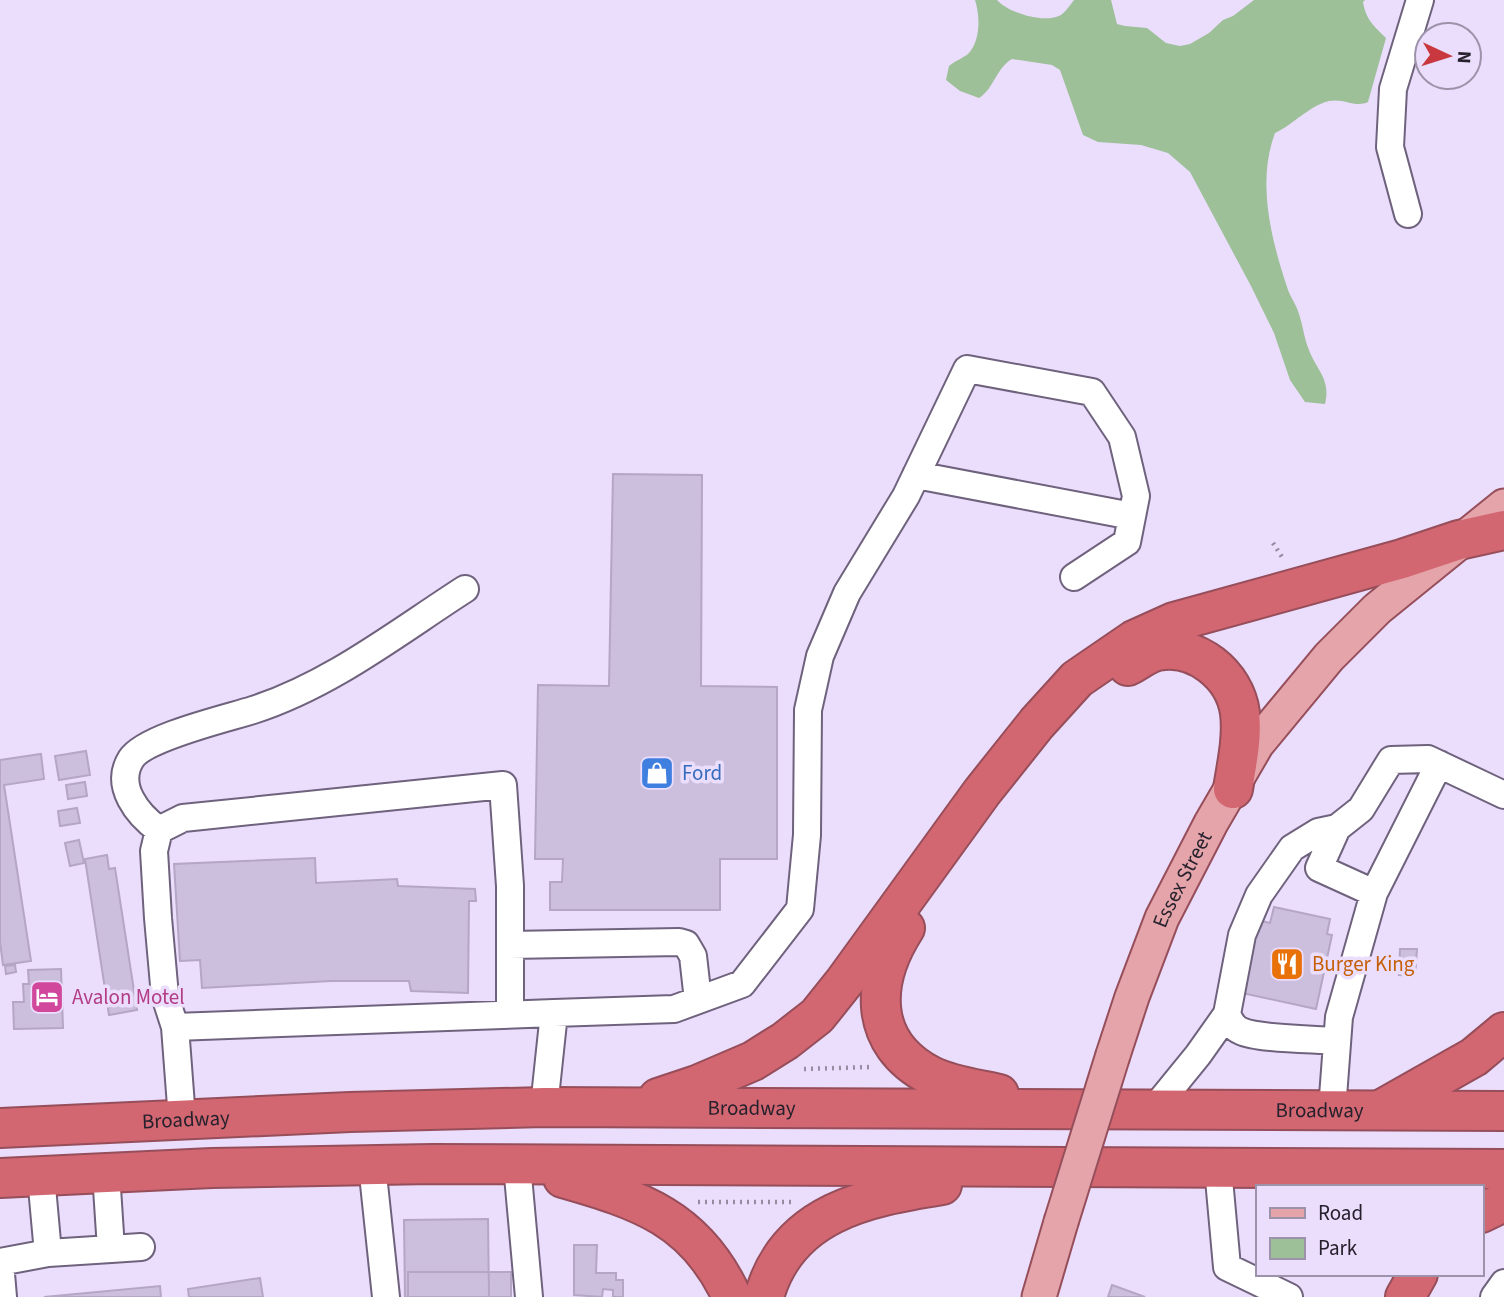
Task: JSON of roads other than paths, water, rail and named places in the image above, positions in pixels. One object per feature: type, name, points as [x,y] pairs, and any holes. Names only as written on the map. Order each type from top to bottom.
[{"type":"highway","points":[[630,1107],[697,1085],[752,1061],[817,1016],[982,792],[1037,723],[1077,679],[1134,640],[1174,622],[1402,559],[1459,540],[1504,530]]},
{"type":"highway","points":[[1066,1110],[941,1080],[908,1061],[886,1031],[881,1010],[883,972],[893,948],[991,808],[1088,689],[1156,651],[1176,651],[1201,658],[1220,671],[1233,688],[1240,709],[1241,731],[1233,789]]},
{"type":"highway","points":[[1380,1110],[1474,1058],[1504,1032]]},
{"type":"highway","name":"Broadway","points":[[99,1122],[544,1107],[1504,1111]]},
{"type":"highway","points":[[0,1128],[99,1122]]},
{"type":"highway","points":[[0,1178],[265,1166],[372,1165],[1504,1169]]},
{"type":"highway","points":[[517,1165],[610,1192],[662,1214],[681,1228],[706,1254],[732,1297]]},
{"type":"highway","points":[[764,1297],[778,1264],[799,1236],[848,1206],[891,1193],[1054,1167]]},
{"type":"highway","points":[[1218,1168],[1289,1185]]},
{"type":"highway","points":[[1483,1212],[1504,1202]]},
{"type":"highway","points":[[1387,1297],[1391,1276]]},
{"type":"highway","points":[[1405,1297],[1417,1276]]},
{"type":"main road","name":"Essex Street","points":[[1039,1297],[1113,1055],[1162,918],[1257,744],[1329,657],[1377,609],[1504,506]]},
{"type":"main road","name":"Essex Street","points":[[1459,540],[1504,519]]},
{"type":"main road","name":"Broadway","points":[[0,1119],[99,1122]]},
{"type":"street","points":[[1408,214],[1390,147],[1391,112],[1393,89],[1420,0]]},
{"type":"street","points":[[174,1027],[674,1009],[742,984],[800,909],[807,835],[808,710],[820,656],[847,593],[906,496],[967,369],[1092,392],[1122,437],[1136,496],[1127,542],[1074,577]]},
{"type":"street","points":[[916,475],[1132,516]]},
{"type":"street","points":[[159,830],[136,810],[127,788],[128,765],[138,752],[180,731],[288,697],[365,654],[465,589]]},
{"type":"street","points":[[1154,1109],[1227,1014],[1242,935],[1259,895],[1292,848],[1318,832],[1337,828],[1361,809],[1391,760],[1428,759],[1504,795]]},
{"type":"street","points":[[1332,1110],[1339,1017],[1374,893],[1439,764]]},
{"type":"street","points":[[159,830],[183,818],[503,785],[510,886],[510,1014]]},
{"type":"street","points":[[1337,828],[1319,868],[1374,893]]},
{"type":"street","points":[[159,830],[154,851],[158,918],[165,996],[174,1027],[182,1119]]},
{"type":"street","points":[[510,945],[686,944],[693,956],[698,1000]]},
{"type":"street","points":[[544,1107],[554,1013]]},
{"type":"street","points":[[1227,1014],[1229,1021],[1238,1030],[1253,1035],[1336,1041]]},
{"type":"street","points":[[372,1165],[386,1297]]},
{"type":"street","points":[[517,1165],[529,1297]]},
{"type":"street","points":[[1218,1168],[1227,1267],[1289,1297]]},
{"type":"street","points":[[106,1173],[111,1249]]},
{"type":"street","points":[[41,1176],[48,1253]]},
{"type":"street","points":[[4,1297],[0,1262],[48,1253],[141,1247]]},
{"type":"street","points":[[1494,1297],[1504,1283]]},
{"type":"place","name":"Ford","points":[[657,773]]},
{"type":"place","name":"Burger King","points":[[1287,964]]},
{"type":"place","name":"Avalon Motel","points":[[47,997]]}]
